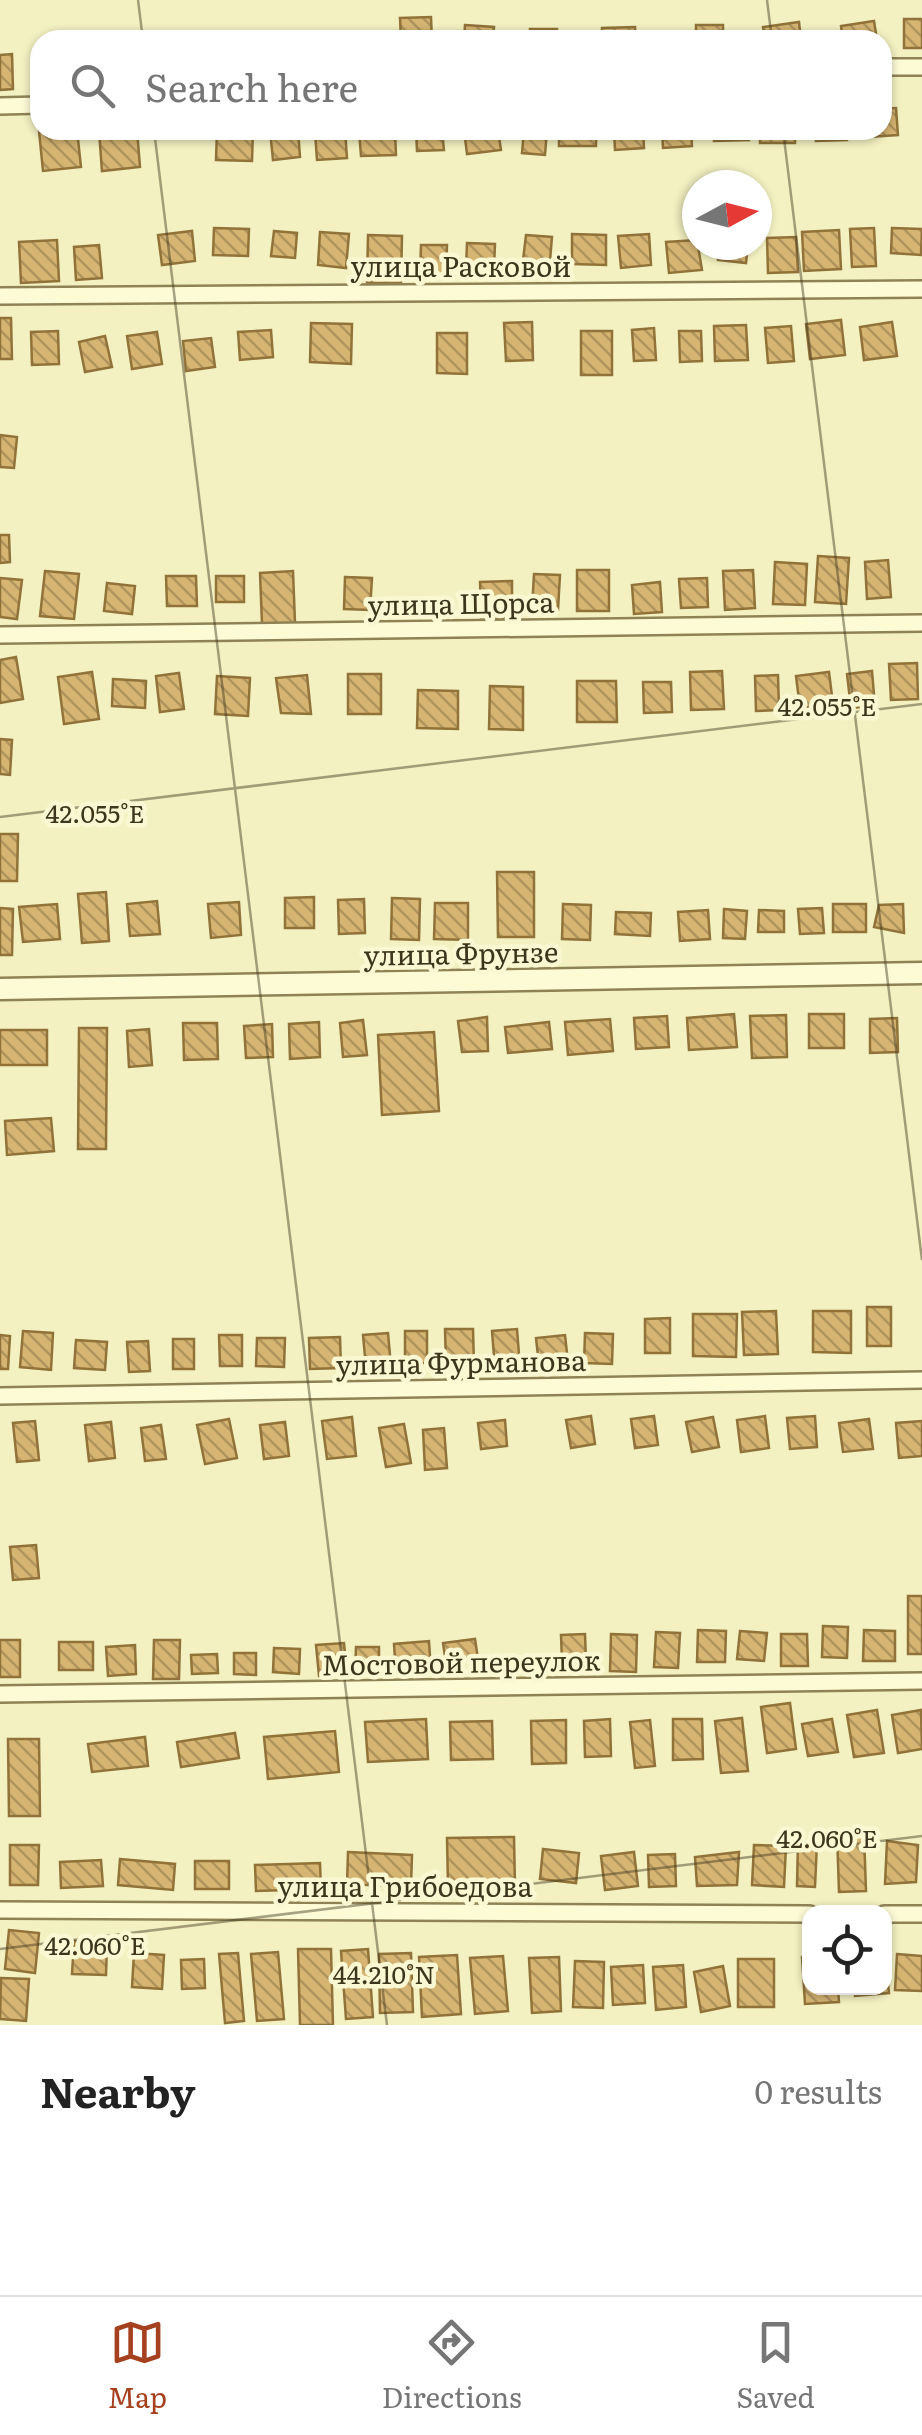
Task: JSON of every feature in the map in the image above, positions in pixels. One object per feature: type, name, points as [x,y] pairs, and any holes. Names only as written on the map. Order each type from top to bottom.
[{"type":"street","points":[[892,67],[922,67]]},
{"type":"street","points":[[0,106],[30,105]]},
{"type":"street","name":"улица Расковой","points":[[0,296],[922,289]]},
{"type":"street","name":"улица Щорса","points":[[0,635],[922,622]]},
{"type":"street","name":"улица Фрунзе","points":[[0,990],[922,973]]},
{"type":"street","name":"улица Фурманова","points":[[0,1396],[922,1380]]},
{"type":"street","name":"Мостовой переулок","points":[[0,1694],[922,1681]]},
{"type":"street","name":"улица Грибоедова","points":[[0,1910],[802,1914]]},
{"type":"street","points":[[892,1914],[922,1914]]},
{"type":"building","points":[[431,17],[432,30],[401,30],[400,18]]},
{"type":"building","points":[[904,19],[922,19],[922,48],[904,48]]},
{"type":"building","points":[[874,21],[875,30],[842,30],[841,26]]},
{"type":"building","points":[[799,22],[800,30],[763,30],[763,27]]},
{"type":"building","points":[[465,25],[494,27],[494,30],[465,30]]},
{"type":"building","points":[[696,25],[723,25],[723,30],[696,30]]},
{"type":"building","points":[[635,27],[635,30],[602,30]]},
{"type":"building","points":[[12,54],[13,89],[0,90],[0,55]]},
{"type":"building","points":[[892,108],[896,108],[898,135],[892,135]]},
{"type":"building","points":[[40,140],[78,140],[81,167],[43,171]]},
{"type":"building","points":[[100,140],[138,140],[140,167],[102,171]]},
{"type":"building","points":[[217,140],[253,140],[252,161],[216,160]]},
{"type":"building","points":[[271,140],[299,140],[300,157],[273,160]]},
{"type":"building","points":[[316,140],[346,140],[347,158],[317,160]]},
{"type":"building","points":[[360,140],[395,140],[396,155],[361,156]]},
{"type":"building","points":[[416,140],[443,140],[444,150],[417,151]]},
{"type":"building","points":[[465,140],[500,140],[501,150],[467,154]]},
{"type":"building","points":[[523,140],[546,140],[545,155],[522,153]]},
{"type":"building","points":[[559,140],[596,140],[596,146],[559,146]]},
{"type":"building","points":[[614,140],[644,140],[644,148],[615,150]]},
{"type":"building","points":[[663,140],[692,140],[692,146],[663,148]]},
{"type":"building","points":[[760,140],[795,140],[795,143]]},
{"type":"building","points":[[214,228],[249,229],[248,256],[213,255]]},
{"type":"building","points":[[874,228],[876,266],[852,267],[850,229]]},
{"type":"building","points":[[892,228],[922,229],[921,255],[891,253]]},
{"type":"building","points":[[839,230],[841,269],[804,271],[802,232]]},
{"type":"building","points":[[192,231],[195,261],[162,265],[158,235]]},
{"type":"building","points":[[274,231],[297,233],[295,258],[271,256]]},
{"type":"building","points":[[320,232],[349,234],[346,268],[318,265]]},
{"type":"building","points":[[572,234],[606,235],[606,265],[572,264]]},
{"type":"building","points":[[649,234],[651,265],[621,268],[618,236]]},
{"type":"building","points":[[368,235],[402,236],[401,283],[367,283]]},
{"type":"building","points":[[526,235],[552,237],[549,272],[522,269]]},
{"type":"building","points":[[796,237],[798,272],[768,273],[772,238]]},
{"type":"building","points":[[57,240],[59,281],[21,283],[19,242]]},
{"type":"building","points":[[682,241],[682,260],[700,260],[702,270],[669,273],[666,242]]},
{"type":"building","points":[[467,243],[495,244],[494,268],[466,267]]},
{"type":"building","points":[[99,245],[102,278],[76,280],[74,247]]},
{"type":"building","points":[[421,245],[447,245],[446,275],[420,274]]},
{"type":"building","points":[[0,318],[11,318],[12,359],[0,359]]},
{"type":"building","points":[[841,320],[845,355],[810,359],[806,324]]},
{"type":"building","points":[[532,322],[533,360],[506,361],[504,323]]},
{"type":"building","points":[[892,322],[897,356],[864,360],[860,327]]},
{"type":"building","points":[[311,323],[352,324],[351,364],[310,362]]},
{"type":"building","points":[[746,325],[748,360],[715,361],[714,326]]},
{"type":"building","points":[[791,326],[794,361],[768,363],[765,328]]},
{"type":"building","points":[[654,328],[656,360],[634,361],[632,330]]},
{"type":"building","points":[[271,330],[273,357],[240,360],[238,332]]},
{"type":"building","points":[[58,331],[59,364],[32,365],[31,332]]},
{"type":"building","points":[[581,331],[612,331],[612,375],[581,375]]},
{"type":"building","points":[[679,331],[701,331],[702,361],[680,362]]},
{"type":"building","points":[[157,332],[162,364],[132,369],[127,336]]},
{"type":"building","points":[[437,333],[467,333],[467,374],[437,373]]},
{"type":"building","points":[[105,336],[112,367],[85,372],[79,342]]},
{"type":"building","points":[[211,338],[215,367],[186,371],[183,341]]},
{"type":"building","points":[[0,435],[17,437],[14,468],[0,467]]},
{"type":"building","points":[[0,535],[9,535],[10,562],[0,563]]},
{"type":"building","points":[[818,556],[849,558],[846,604],[815,602]]},
{"type":"building","points":[[888,560],[891,597],[867,599],[865,562]]},
{"type":"building","points":[[775,562],[807,564],[805,605],[773,604]]},
{"type":"building","points":[[577,570],[609,570],[609,611],[577,611]]},
{"type":"building","points":[[753,570],[755,608],[725,610],[723,571]]},
{"type":"building","points":[[45,571],[79,574],[74,619],[40,616]]},
{"type":"building","points":[[293,571],[295,623],[262,624],[260,573]]},
{"type":"building","points":[[534,574],[560,575],[558,610],[532,609]]},
{"type":"building","points":[[166,576],[196,576],[197,606],[167,606]]},
{"type":"building","points":[[216,576],[244,576],[244,602],[216,602]]},
{"type":"building","points":[[345,577],[372,578],[370,610],[344,609]]},
{"type":"building","points":[[0,578],[22,580],[17,619],[0,617]]},
{"type":"building","points":[[707,578],[708,607],[681,608],[679,579]]},
{"type":"building","points":[[512,581],[512,618],[481,619],[480,582]]},
{"type":"building","points":[[660,582],[662,612],[634,614],[632,585]]},
{"type":"building","points":[[107,583],[135,586],[132,614],[104,611]]},
{"type":"building","points":[[16,657],[23,699],[0,703],[0,660]]},
{"type":"building","points":[[917,663],[918,699],[891,700],[889,664]]},
{"type":"building","points":[[722,671],[724,709],[691,710],[690,672]]},
{"type":"building","points":[[872,671],[875,706],[851,708],[847,674]]},
{"type":"building","points":[[92,672],[99,719],[64,724],[58,677]]},
{"type":"building","points":[[829,672],[833,704],[800,708],[796,676]]},
{"type":"building","points":[[179,673],[184,709],[160,712],[156,676]]},
{"type":"building","points":[[348,674],[381,674],[381,714],[348,714]]},
{"type":"building","points":[[307,675],[311,714],[281,713],[276,678]]},
{"type":"building","points":[[778,675],[779,710],[756,711],[755,676]]},
{"type":"building","points":[[217,676],[250,678],[248,716],[215,714]]},
{"type":"building","points":[[113,679],[146,681],[145,708],[112,706]]},
{"type":"building","points":[[577,681],[616,681],[617,722],[577,722]]},
{"type":"building","points":[[643,682],[671,682],[672,712],[644,713]]},
{"type":"building","points":[[490,686],[523,687],[523,730],[489,729]]},
{"type":"building","points":[[418,690],[458,691],[458,729],[417,728]]},
{"type":"building","points":[[0,739],[12,740],[10,775],[0,774]]},
{"type":"building","points":[[0,834],[18,834],[17,881],[0,881]]},
{"type":"building","points":[[497,872],[534,872],[534,937],[498,937]]},
{"type":"building","points":[[106,892],[109,941],[82,943],[78,894]]},
{"type":"building","points":[[314,897],[314,928],[285,928],[285,898]]},
{"type":"building","points":[[392,898],[420,899],[419,940],[391,939]]},
{"type":"building","points":[[364,899],[365,933],[339,934],[338,900]]},
{"type":"building","points":[[157,901],[160,934],[130,936],[127,904]]},
{"type":"building","points":[[239,902],[241,935],[211,938],[208,904]]},
{"type":"building","points":[[435,903],[468,903],[468,940],[434,939]]},
{"type":"building","points":[[57,904],[60,939],[23,942],[19,907]]},
{"type":"building","points":[[563,904],[591,905],[590,940],[562,939]]},
{"type":"building","points":[[833,904],[866,904],[866,932],[833,932]]},
{"type":"building","points":[[903,904],[904,933],[874,927],[879,905]]},
{"type":"building","points":[[0,908],[13,909],[12,955],[0,955]]},
{"type":"building","points":[[822,908],[824,933],[800,934],[798,909]]},
{"type":"building","points":[[724,909],[747,911],[745,939],[723,938]]},
{"type":"building","points":[[708,910],[710,939],[680,941],[678,912]]},
{"type":"building","points":[[759,910],[784,911],[784,932],[758,932]]},
{"type":"building","points":[[616,912],[651,913],[650,936],[615,934]]},
{"type":"building","points":[[734,1014],[737,1047],[689,1050],[687,1018]]},
{"type":"building","points":[[809,1014],[844,1014],[844,1048],[809,1048]]},
{"type":"building","points":[[786,1015],[787,1057],[752,1058],[750,1016]]},
{"type":"building","points":[[667,1016],[669,1047],[636,1049],[634,1018]]},
{"type":"building","points":[[487,1017],[488,1051],[462,1052],[458,1021]]},
{"type":"building","points":[[897,1018],[898,1052],[870,1053],[870,1019]]},
{"type":"building","points":[[610,1019],[613,1051],[568,1055],[565,1022]]},
{"type":"building","points":[[363,1020],[367,1055],[343,1057],[340,1023]]},
{"type":"building","points":[[319,1022],[320,1057],[290,1059],[289,1024]]},
{"type":"building","points":[[549,1022],[552,1049],[508,1053],[505,1027]]},
{"type":"building","points":[[183,1023],[217,1023],[218,1059],[184,1060]]},
{"type":"building","points":[[272,1024],[273,1057],[246,1058],[244,1026]]},
{"type":"building","points":[[79,1028],[107,1028],[106,1149],[78,1149]]},
{"type":"building","points":[[149,1029],[152,1065],[129,1067],[127,1031]]},
{"type":"building","points":[[0,1030],[47,1030],[47,1065],[0,1065]]},
{"type":"building","points":[[434,1032],[439,1111],[382,1115],[378,1035]]},
{"type":"building","points":[[51,1118],[54,1151],[7,1155],[5,1121]]},
{"type":"building","points":[[867,1307],[891,1307],[891,1346],[867,1346]]},
{"type":"building","points":[[776,1311],[778,1354],[744,1355],[742,1312]]},
{"type":"building","points":[[813,1311],[851,1311],[851,1353],[813,1352]]},
{"type":"building","points":[[693,1314],[737,1314],[736,1357],[693,1356]]},
{"type":"building","points":[[670,1318],[670,1353],[645,1353],[645,1319]]},
{"type":"building","points":[[445,1329],[473,1329],[474,1364],[446,1364]]},
{"type":"building","points":[[517,1329],[520,1367],[495,1369],[492,1331]]},
{"type":"building","points":[[23,1331],[53,1333],[51,1370],[20,1367]]},
{"type":"building","points":[[405,1331],[427,1331],[427,1363],[405,1363]]},
{"type":"building","points":[[388,1333],[391,1366],[366,1368],[363,1335]]},
{"type":"building","points":[[585,1333],[613,1334],[612,1364],[584,1363]]},
{"type":"building","points":[[0,1335],[10,1336],[8,1369],[0,1369]]},
{"type":"building","points":[[219,1335],[242,1335],[242,1366],[220,1366]]},
{"type":"building","points":[[565,1335],[568,1362],[539,1365],[536,1338]]},
{"type":"building","points":[[340,1337],[341,1368],[310,1369],[309,1338]]},
{"type":"building","points":[[257,1338],[285,1338],[284,1367],[256,1366]]},
{"type":"building","points":[[173,1339],[194,1339],[194,1369],[173,1369]]},
{"type":"building","points":[[76,1340],[107,1342],[105,1370],[74,1368]]},
{"type":"building","points":[[148,1341],[150,1371],[129,1372],[127,1342]]},
{"type":"building","points":[[591,1416],[595,1444],[571,1448],[566,1420]]},
{"type":"building","points":[[654,1416],[658,1445],[635,1448],[631,1419]]},
{"type":"building","points":[[765,1416],[769,1448],[741,1452],[737,1420]]},
{"type":"building","points":[[815,1416],[817,1447],[790,1449],[787,1418]]},
{"type":"building","points":[[352,1417],[356,1456],[327,1459],[322,1421]]},
{"type":"building","points":[[713,1417],[719,1447],[692,1452],[686,1422]]},
{"type":"building","points":[[229,1419],[237,1458],[205,1464],[197,1425]]},
{"type":"building","points":[[869,1419],[873,1449],[843,1452],[839,1423]]},
{"type":"building","points":[[505,1420],[507,1446],[481,1449],[478,1423]]},
{"type":"building","points":[[35,1421],[39,1460],[17,1462],[13,1423]]},
{"type":"building","points":[[922,1421],[922,1456],[899,1458],[896,1423]]},
{"type":"building","points":[[111,1422],[115,1458],[89,1461],[85,1425]]},
{"type":"building","points":[[285,1422],[289,1456],[264,1459],[260,1425]]},
{"type":"building","points":[[404,1424],[411,1463],[386,1467],[379,1428]]},
{"type":"building","points":[[161,1425],[166,1459],[145,1461],[141,1428]]},
{"type":"building","points":[[444,1428],[447,1468],[425,1470],[423,1430]]},
{"type":"building","points":[[36,1545],[39,1578],[13,1580],[10,1547]]},
{"type":"building","points":[[908,1596],[922,1596],[922,1654],[908,1654]]},
{"type":"building","points":[[823,1626],[848,1627],[847,1658],[822,1657]]},
{"type":"building","points":[[698,1630],[726,1631],[725,1662],[697,1662]]},
{"type":"building","points":[[864,1630],[895,1631],[895,1661],[863,1661]]},
{"type":"building","points":[[740,1631],[767,1633],[764,1661],[737,1659]]},
{"type":"building","points":[[656,1632],[680,1633],[678,1668],[654,1667]]},
{"type":"building","points":[[585,1634],[586,1661],[562,1662],[561,1635]]},
{"type":"building","points":[[611,1634],[637,1635],[636,1672],[610,1671]]},
{"type":"building","points":[[781,1634],[807,1634],[808,1666],[781,1666]]},
{"type":"building","points":[[475,1639],[478,1659],[446,1663],[443,1643]]},
{"type":"building","points":[[0,1640],[20,1640],[20,1677],[0,1677]]},
{"type":"building","points":[[154,1640],[180,1640],[179,1679],[153,1679]]},
{"type":"building","points":[[429,1641],[431,1672],[396,1674],[394,1644]]},
{"type":"building","points":[[59,1642],[93,1642],[93,1670],[59,1670]]},
{"type":"building","points":[[344,1643],[347,1674],[319,1676],[316,1645]]},
{"type":"building","points":[[135,1645],[136,1674],[108,1676],[106,1647]]},
{"type":"building","points":[[356,1647],[379,1647],[379,1674],[355,1674]]},
{"type":"building","points":[[274,1648],[300,1649],[299,1674],[273,1672]]},
{"type":"building","points":[[234,1653],[256,1653],[256,1675],[234,1674]]},
{"type":"building","points":[[217,1654],[218,1673],[192,1674],[191,1655]]},
{"type":"building","points":[[790,1703],[796,1749],[767,1753],[761,1707]]},
{"type":"building","points":[[877,1710],[884,1753],[854,1757],[847,1715]]},
{"type":"building","points":[[921,1710],[922,1749],[898,1753],[892,1715]]},
{"type":"building","points":[[742,1718],[748,1771],[721,1773],[715,1721]]},
{"type":"building","points":[[426,1719],[428,1759],[368,1762],[365,1722]]},
{"type":"building","points":[[610,1719],[611,1756],[585,1757],[584,1721]]},
{"type":"building","points":[[673,1719],[702,1719],[703,1759],[673,1760]]},
{"type":"building","points":[[832,1719],[838,1752],[808,1756],[802,1724]]},
{"type":"building","points":[[566,1720],[566,1763],[532,1764],[531,1721]]},
{"type":"building","points":[[650,1720],[655,1766],[635,1768],[630,1722]]},
{"type":"building","points":[[492,1721],[493,1759],[451,1760],[450,1722]]},
{"type":"building","points":[[335,1731],[339,1772],[268,1779],[264,1737]]},
{"type":"building","points":[[235,1733],[239,1758],[181,1767],[177,1742]]},
{"type":"building","points":[[145,1737],[148,1766],[92,1772],[88,1744]]},
{"type":"building","points":[[8,1739],[39,1739],[40,1816],[9,1816]]},
{"type":"building","points":[[864,1833],[866,1891],[839,1892],[837,1834]]},
{"type":"building","points":[[514,1837],[515,1886],[448,1887],[447,1838]]},
{"type":"building","points":[[887,1841],[918,1845],[916,1882],[885,1884]]},
{"type":"building","points":[[798,1842],[817,1843],[815,1887],[797,1886]]},
{"type":"building","points":[[10,1845],[39,1845],[38,1885],[10,1885]]},
{"type":"building","points":[[754,1845],[786,1846],[784,1887],[752,1885]]},
{"type":"building","points":[[543,1849],[579,1853],[576,1883],[540,1879]]},
{"type":"building","points":[[348,1852],[412,1855],[411,1887],[347,1884]]},
{"type":"building","points":[[634,1852],[638,1886],[605,1890],[601,1856]]},
{"type":"building","points":[[739,1852],[737,1885],[697,1886],[695,1857]]},
{"type":"building","points":[[675,1854],[676,1886],[649,1887],[648,1855]]},
{"type":"building","points":[[120,1859],[175,1864],[173,1890],[118,1885]]},
{"type":"building","points":[[101,1860],[103,1886],[61,1888],[60,1862]]},
{"type":"building","points":[[195,1861],[229,1861],[229,1889],[195,1889]]},
{"type":"building","points":[[320,1863],[321,1889],[256,1891],[255,1865]]},
{"type":"building","points":[[9,1930],[39,1933],[35,1973],[5,1969]]},
{"type":"building","points":[[74,1941],[107,1943],[106,1975],[72,1974]]},
{"type":"building","points":[[298,1949],[331,1949],[333,2025],[300,2025]]},
{"type":"building","points":[[368,1949],[373,2017],[346,2019],[341,1951]]},
{"type":"building","points":[[278,1952],[284,2019],[257,2021],[251,1954]]},
{"type":"building","points":[[134,1953],[164,1955],[162,1989],[132,1987]]},
{"type":"building","points":[[238,1953],[244,2021],[225,2023],[219,1954]]},
{"type":"building","points":[[411,1953],[413,2012],[380,2013],[379,1954]]},
{"type":"building","points":[[897,1954],[922,1956],[922,1991],[895,1990]]},
{"type":"building","points":[[457,1955],[461,2014],[422,2017],[419,1957]]},
{"type":"building","points":[[503,1956],[508,2011],[475,2014],[470,1958]]},
{"type":"building","points":[[559,1957],[561,2011],[532,2013],[529,1958]]},
{"type":"building","points":[[204,1959],[205,1988],[182,1989],[181,1960]]},
{"type":"building","points":[[738,1959],[774,1959],[774,2007],[738,2007]]},
{"type":"building","points":[[575,1961],[604,1962],[603,2008],[573,2007]]},
{"type":"building","points":[[643,1965],[645,2003],[613,2005],[611,1967]]},
{"type":"building","points":[[683,1965],[686,2007],[656,2010],[653,1967]]},
{"type":"building","points":[[723,1966],[730,2006],[701,2012],[694,1972]]},
{"type":"building","points":[[1,1978],[29,1979],[26,2021],[0,2019]]},
{"type":"building","points":[[804,1995],[838,1995],[839,2002],[805,2004]]}]
